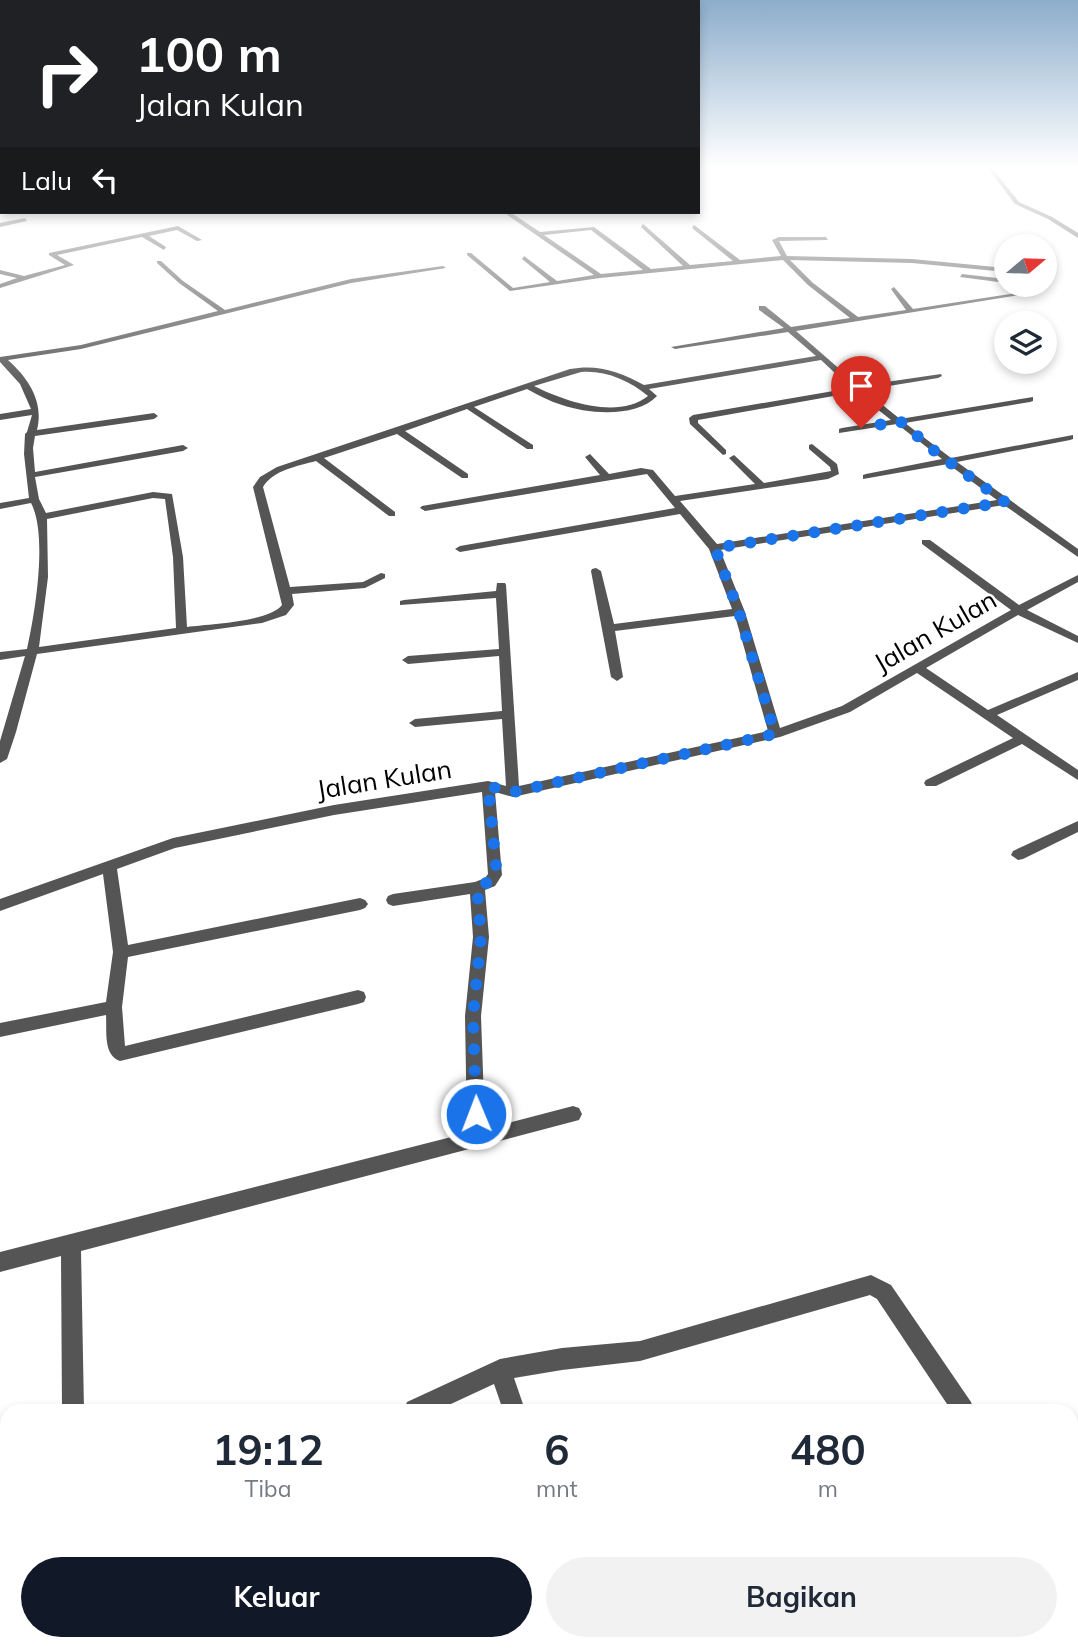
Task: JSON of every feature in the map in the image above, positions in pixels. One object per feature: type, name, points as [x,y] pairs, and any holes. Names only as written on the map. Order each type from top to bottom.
[{"type":"street","points":[[0,286],[20,277],[71,265],[51,254],[100,244]]},
{"type":"street","points":[[157,244],[164,248]]},
{"type":"street","points":[[554,244],[600,276]]},
{"type":"street","points":[[613,244],[649,271]]},
{"type":"street","points":[[663,244],[688,267]]},
{"type":"street","points":[[715,244],[737,261]]},
{"type":"street","points":[[777,244],[782,258],[802,277],[856,319]]},
{"type":"street","points":[[469,254],[510,290],[600,276],[782,258],[912,261],[994,269]]},
{"type":"street","points":[[524,258],[555,283]]},
{"type":"street","points":[[159,262],[181,282],[224,312]]},
{"type":"street","points":[[1,359],[81,347],[351,281],[443,268]]},
{"type":"street","points":[[0,272],[20,277]]},
{"type":"street","points":[[962,276],[994,280]]},
{"type":"street","points":[[894,289],[911,311]]},
{"type":"street","points":[[675,347],[997,298]]},
{"type":"street","points":[[762,307],[792,329],[858,389],[950,462],[1078,554]]},
{"type":"street","points":[[0,656],[182,632],[275,616],[286,610],[286,591],[258,487],[269,474],[528,386],[594,369],[645,387],[821,358]]},
{"type":"street","points":[[1,359],[23,382],[36,411],[29,434],[29,463],[34,500],[41,517],[44,562],[31,651],[1,752]]},
{"type":"street","points":[[723,452],[694,424],[693,418],[938,376]]},
{"type":"street","points":[[528,386],[569,405],[592,408],[631,406],[648,402],[653,396],[645,387]]},
{"type":"street","points":[[842,431],[1030,399]]},
{"type":"street","points":[[467,406],[530,447]]},
{"type":"street","points":[[0,417],[36,411]]},
{"type":"street","points":[[29,434],[154,416]]},
{"type":"street","points":[[396,429],[465,476]]},
{"type":"street","points":[[866,477],[1070,437]]},
{"type":"street","points":[[675,499],[836,472],[834,466],[812,447]]},
{"type":"street","points":[[32,475],[183,448]]},
{"type":"street","points":[[318,457],[392,514]]},
{"type":"street","points":[[590,457],[607,477]]},
{"type":"street","points":[[734,458],[761,485]]},
{"type":"street","points":[[425,508],[650,472],[715,548],[739,612],[775,734]]},
{"type":"street","points":[[41,517],[153,495],[169,496],[178,557],[182,632]]},
{"type":"street","points":[[0,506],[34,500]]},
{"type":"street","points":[[715,548],[1005,502]]},
{"type":"street","points":[[460,549],[683,510]]},
{"type":"street","points":[[926,542],[1018,610],[1078,640]]},
{"type":"street","points":[[596,571],[617,677]]},
{"type":"street","points":[[286,591],[365,585],[381,576]]},
{"type":"street","name":"Jalan Kulan","points":[[0,905],[173,843],[245,826],[488,786],[513,792],[775,734],[846,709],[916,667],[1078,578]]},
{"type":"street","points":[[404,603],[502,590],[513,792]]},
{"type":"street","points":[[609,628],[739,612]]},
{"type":"street","points":[[408,660],[505,652]]},
{"type":"street","points":[[916,667],[1078,776]]},
{"type":"street","points":[[989,714],[1078,676]]},
{"type":"street","points":[[415,723],[509,714]]},
{"type":"street","points":[[931,783],[1024,738]]},
{"type":"street","points":[[393,900],[477,887],[490,882],[495,875],[488,786]]},
{"type":"street","points":[[1018,855],[1078,826]]},
{"type":"street","points":[[109,865],[121,952],[114,1007],[117,1051],[120,1054],[358,998]]},
{"type":"street","points":[[476,1139],[473,1016],[481,937],[477,887]]},
{"type":"street","points":[[121,952],[360,904]]},
{"type":"street","points":[[0,1030],[114,1007]]},
{"type":"street","points":[[0,1262],[573,1114]]},
{"type":"street","points":[[71,1243],[73,1404]]},
{"type":"street","points":[[428,1404],[500,1370],[562,1359],[640,1352],[871,1284],[884,1292],[959,1404]]},
{"type":"street","points":[[500,1370],[512,1404]]},
{"type":"route","points":[[476,1114],[473,1016],[481,937],[477,887],[490,882],[495,875],[496,866],[488,786],[513,792],[775,734],[739,612],[715,548],[884,519],[1005,502],[938,454],[900,421],[861,428]]}]
